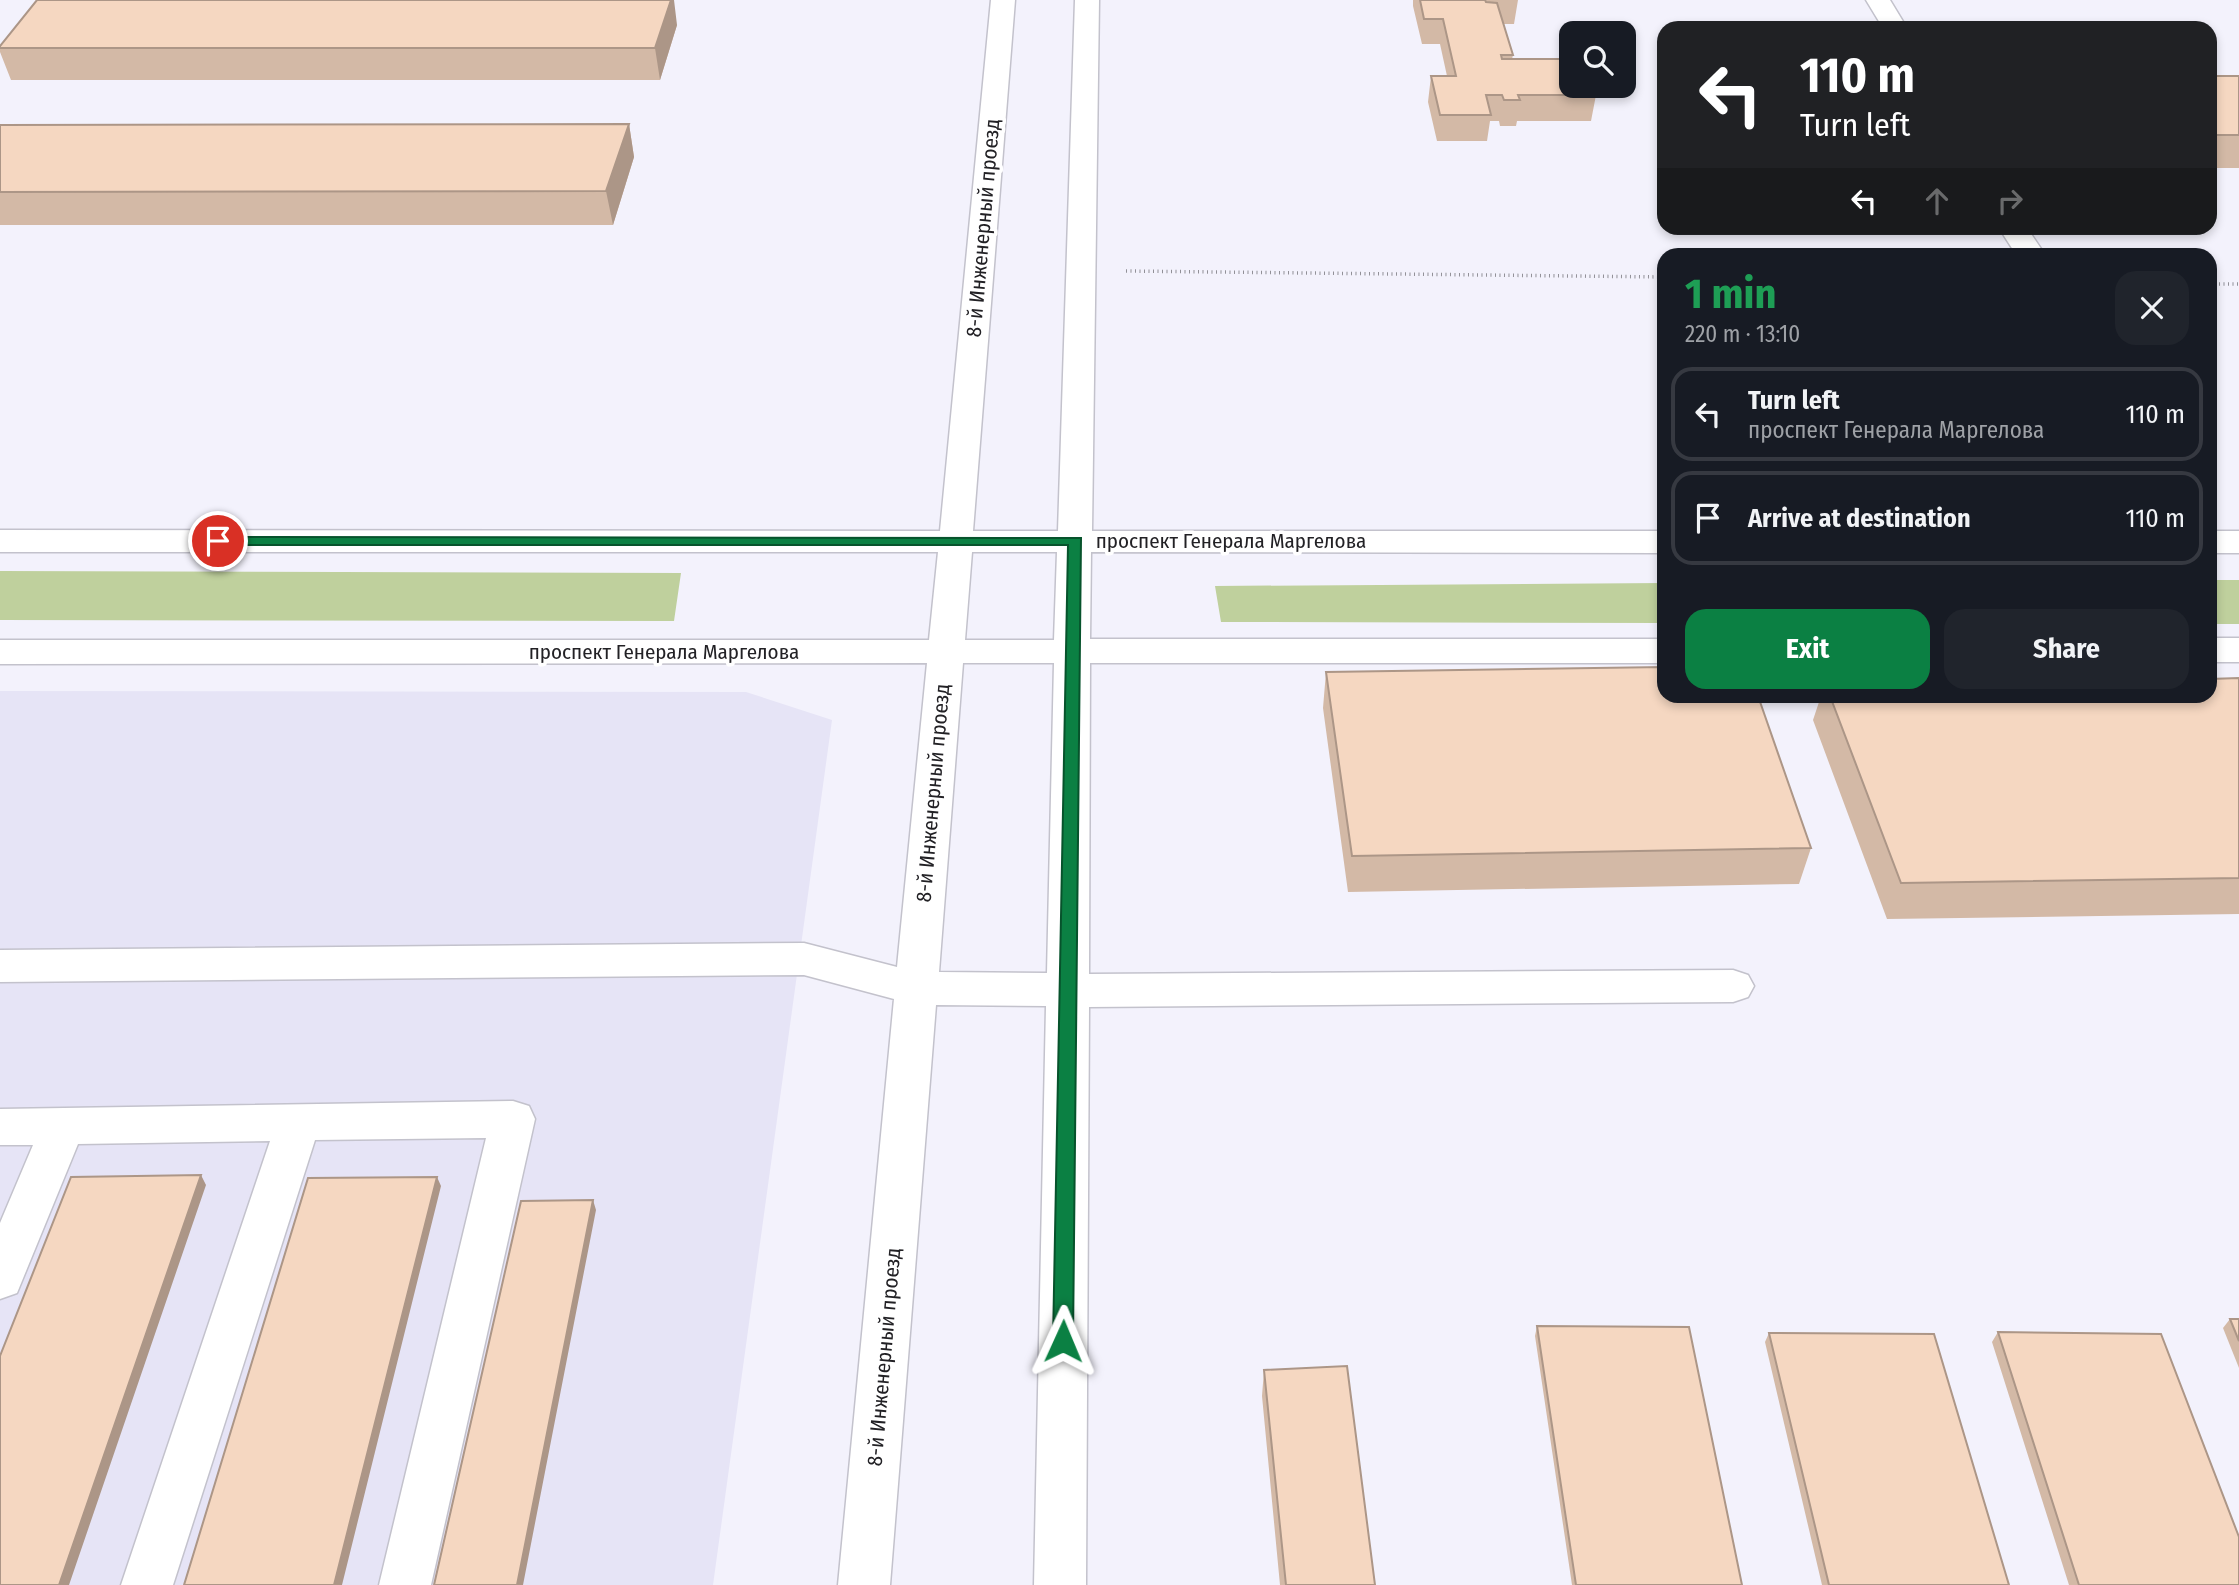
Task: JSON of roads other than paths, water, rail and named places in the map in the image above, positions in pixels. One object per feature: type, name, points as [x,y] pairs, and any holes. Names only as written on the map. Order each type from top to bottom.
[{"type":"street","name":"8-й Инженерный проезд","points":[[864,1585],[1003,0]]},
{"type":"street","points":[[1059,1585],[1072,652],[1087,0]]},
{"type":"street","points":[[1878,0],[1891,21]]},
{"type":"street","name":"проспект Генерала Маргелова","points":[[0,541],[1657,542]]},
{"type":"street","points":[[2217,650],[2239,650]]},
{"type":"street","name":"проспект Генерала Маргелова","points":[[0,652],[1657,651]]},
{"type":"street","points":[[0,966],[804,959],[916,988],[1144,991],[1733,986]]},
{"type":"street","points":[[0,1127],[513,1118],[405,1585]]},
{"type":"street","points":[[147,1585],[299,1122]]},
{"type":"street","points":[[0,1278],[64,1125]]}]
